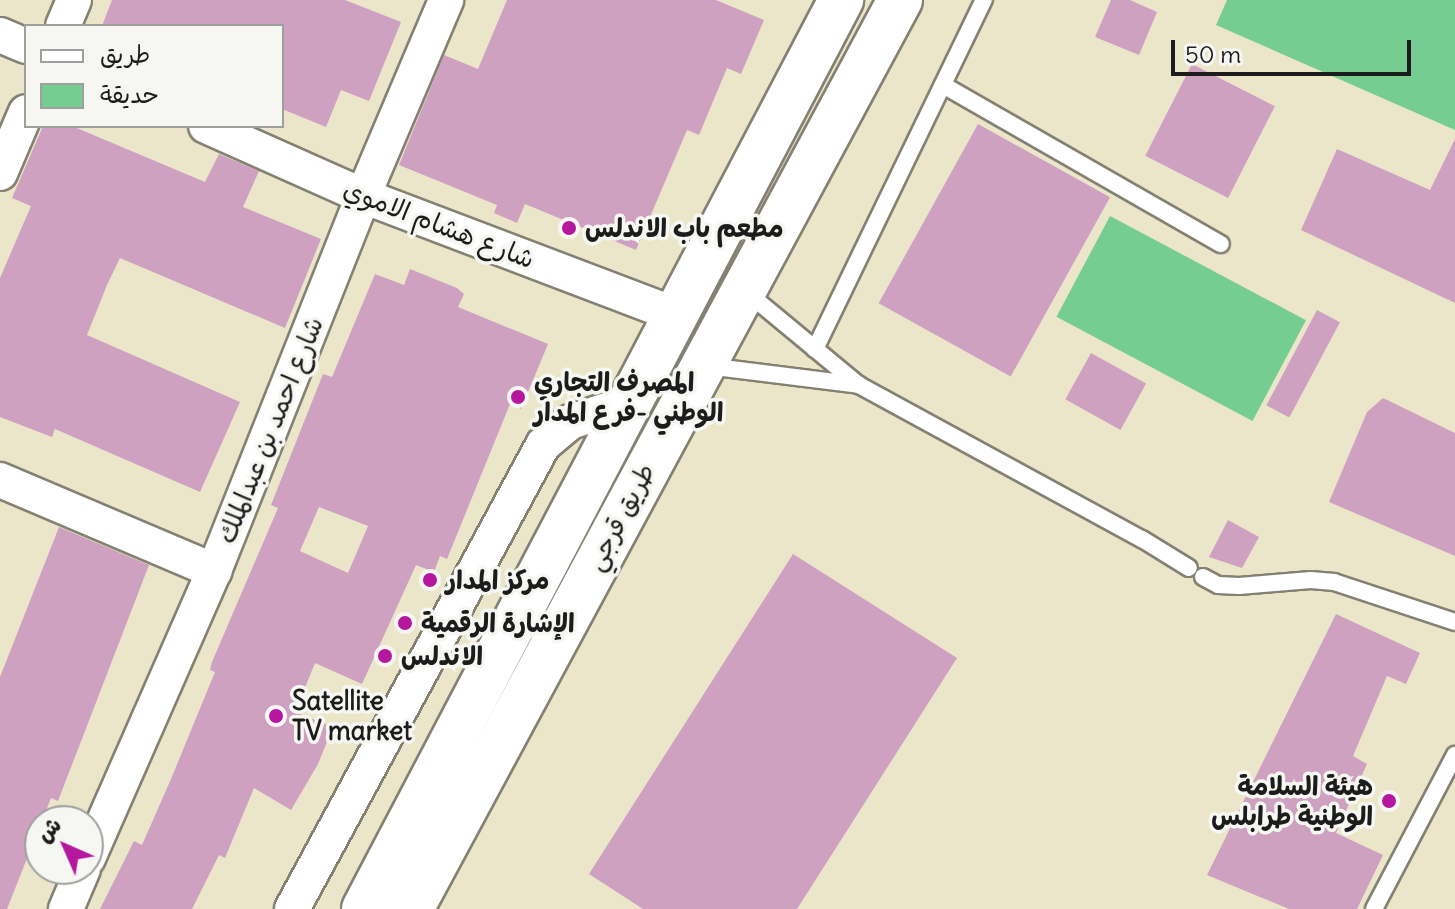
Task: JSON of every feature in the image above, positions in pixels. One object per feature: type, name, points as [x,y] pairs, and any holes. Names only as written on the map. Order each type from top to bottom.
[{"type":"highway","name":"طريق قرجي","points":[[364,909],[841,0]]},
{"type":"highway","name":"طريق قرجي","points":[[411,909],[900,0]]},
{"type":"street","points":[[64,24],[74,0]]},
{"type":"street","name":"شارع احمد بن عبدالملك","points":[[104,822],[214,571],[363,196],[446,0]]},
{"type":"street","points":[[0,35],[24,45]]},
{"type":"street","points":[[0,173],[24,117]]},
{"type":"street","name":"شارع هشام الاموي","points":[[210,128],[363,196],[676,315]]},
{"type":"street","points":[[292,909],[543,445],[570,422],[632,402]]},
{"type":"street","points":[[0,480],[214,571]]},
{"type":"street","points":[[66,909],[76,885]]},
{"type":"lane","points":[[815,349],[984,0]]},
{"type":"lane","points":[[943,85],[1221,244]]},
{"type":"lane","points":[[743,289],[859,385],[1142,539],[1218,585],[1311,580],[1334,582],[1455,622]]},
{"type":"lane","points":[[702,365],[859,385]]},
{"type":"lane","points":[[1374,909],[1455,755]]},
{"type":"green space","points":[[1227,0],[1455,0],[1455,130],[1216,25]]},
{"type":"green space","points":[[1110,216],[1306,320],[1252,421],[1056,317]]},
{"type":"building","points":[[112,0],[345,0],[401,22],[369,101],[341,90],[326,127],[284,110],[284,24],[103,24]]},
{"type":"building","points":[[507,0],[716,0],[764,20],[741,74],[727,68],[699,135],[687,130],[636,250],[525,204],[517,223],[494,213],[497,205],[399,165],[444,55],[478,69]]},
{"type":"building","points":[[1111,0],[1130,0],[1157,12],[1139,55],[1095,37]]},
{"type":"building","points":[[1192,64],[1275,106],[1228,198],[1145,156]]},
{"type":"building","points":[[978,124],[1110,197],[1011,377],[879,303]]},
{"type":"building","points":[[42,128],[77,128],[205,182],[219,154],[259,171],[243,207],[321,239],[285,328],[120,258],[107,285],[87,335],[240,402],[200,492],[55,429],[52,437],[0,417],[0,278],[31,206],[12,198]]},
{"type":"building","points":[[1455,139],[1455,303],[1301,230],[1337,149],[1430,190]]},
{"type":"building","points":[[410,269],[457,288],[464,294],[458,307],[548,344],[521,409],[510,404],[447,559],[440,556],[434,572],[416,565],[362,684],[315,663],[295,712],[333,727],[318,764],[291,810],[254,788],[225,858],[219,855],[192,909],[100,909],[134,841],[142,845],[171,779],[215,672],[210,670],[212,662],[278,508],[271,505],[323,374],[332,377],[375,274],[404,285]],"holes":[[[319,507],[368,526],[348,573],[300,551]]]},
{"type":"building","points":[[1317,310],[1340,322],[1289,418],[1266,405]]},
{"type":"building","points":[[1091,353],[1146,384],[1120,430],[1065,399]]},
{"type":"building","points":[[1383,398],[1455,433],[1455,556],[1329,502],[1367,412]]},
{"type":"building","points":[[1228,520],[1259,537],[1242,568],[1209,557]]},
{"type":"building","points":[[59,527],[149,565],[58,801],[51,798],[48,805],[24,805],[24,866],[7,909],[0,909],[0,677]]},
{"type":"building","points":[[793,554],[957,658],[797,909],[643,909],[589,874]]},
{"type":"building","points":[[1336,614],[1420,653],[1406,684],[1387,676],[1353,756],[1367,764],[1336,833],[1383,855],[1357,909],[1289,909],[1207,875]]},
{"type":"place","name":"مطعم باب الاندلس","points":[[569,228]]},
{"type":"place","name":"المصرف التجاري الوطني -فرع المدار","points":[[518,397]]},
{"type":"place","name":"مركز المدار","points":[[430,580]]},
{"type":"place","name":"الإشارة الرقمية","points":[[405,623]]},
{"type":"place","name":"الاندلس","points":[[385,656]]},
{"type":"place","name":"Satellite TV market","points":[[276,716]]},
{"type":"place","name":"هيئة السلامة الوطنية طرابلس","points":[[1389,801]]}]
